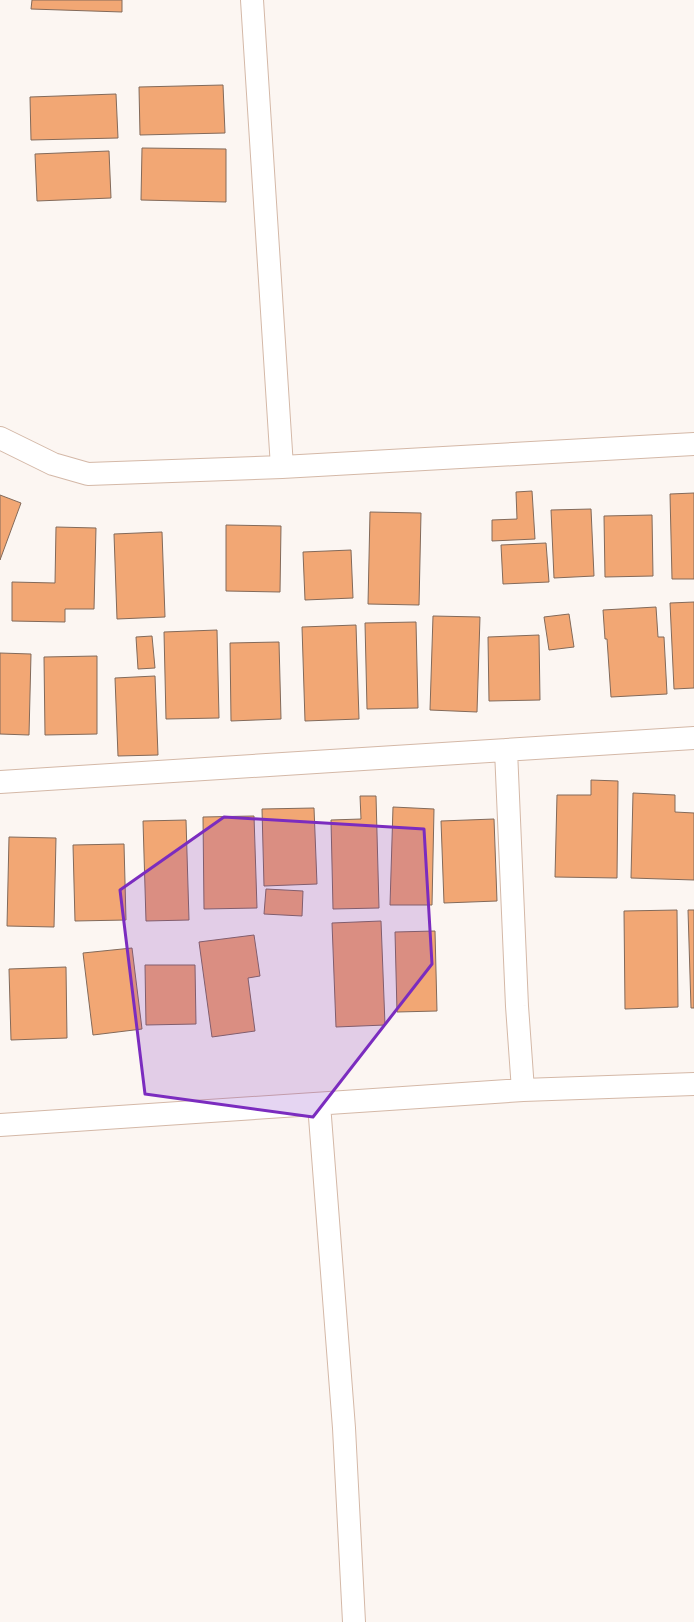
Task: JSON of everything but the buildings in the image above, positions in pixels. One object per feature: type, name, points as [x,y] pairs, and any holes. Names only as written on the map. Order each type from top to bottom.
[{"type":"street","points":[[252,0],[282,467]]},
{"type":"street","points":[[0,438],[53,464],[88,474],[282,467],[694,444]]},
{"type":"street","points":[[0,782],[694,738]]},
{"type":"street","points":[[506,750],[517,998],[523,1090]]},
{"type":"street","points":[[0,1125],[523,1090],[694,1084]]},
{"type":"street","points":[[319,1104],[343,1420],[354,1622]]},
{"type":"highlighted area","points":[[224,817],[424,829],[432,964],[313,1117],[145,1094],[120,890]]}]
